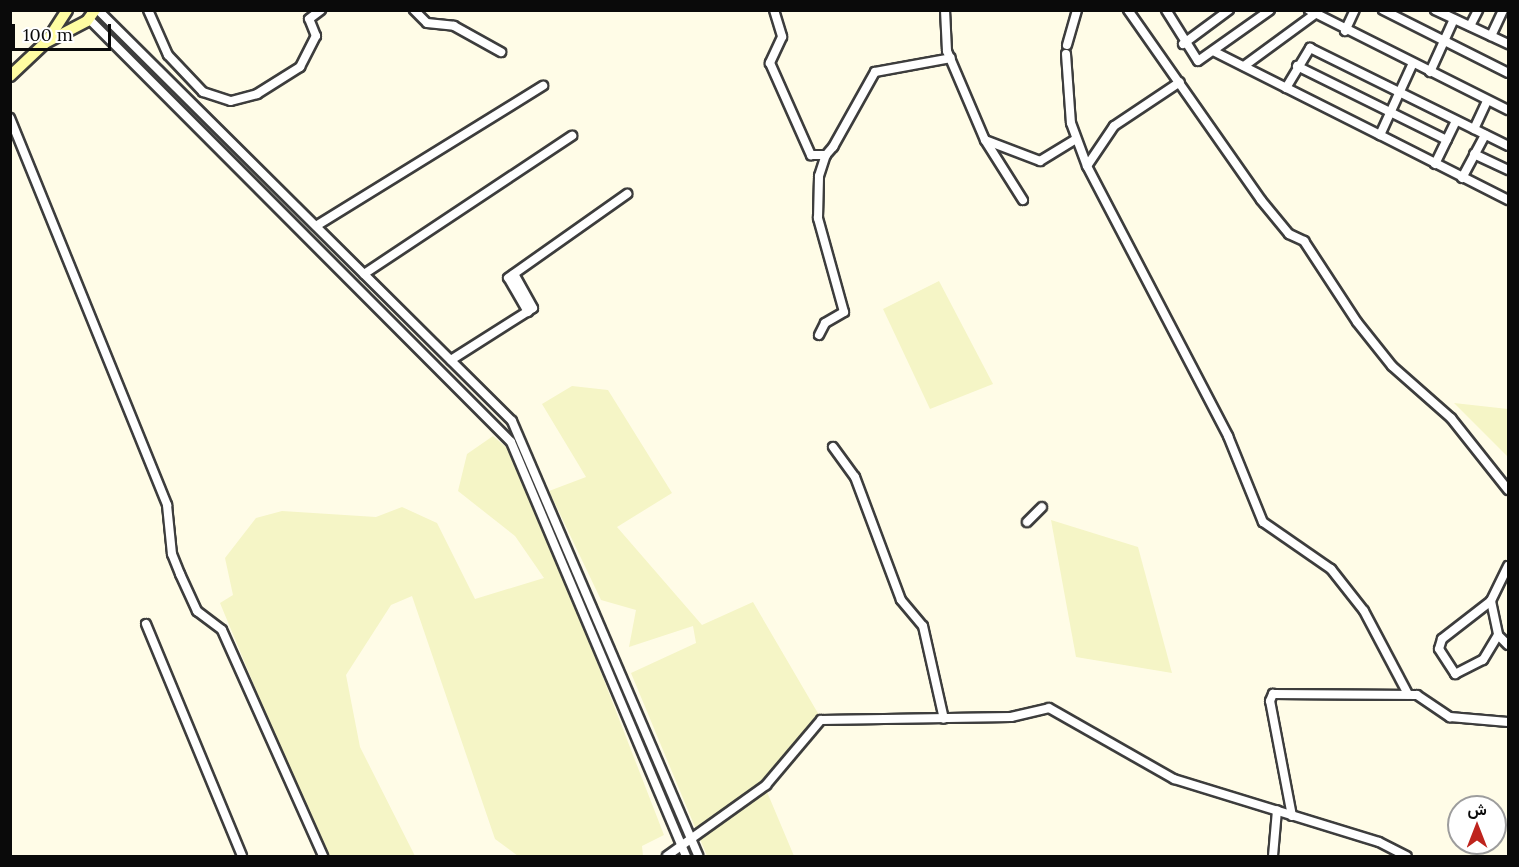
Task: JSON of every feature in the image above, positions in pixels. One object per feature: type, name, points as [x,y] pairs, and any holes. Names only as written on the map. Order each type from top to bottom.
[{"type":"main road","points":[[45,43],[67,10],[90,16]]},
{"type":"main road","points":[[10,76],[45,43],[90,16]]},
{"type":"street","points":[[148,10],[168,55],[204,92],[231,101],[257,94],[300,67],[316,36],[309,19],[321,10]]},
{"type":"street","points":[[414,10],[427,23],[454,26],[501,52]]},
{"type":"street","points":[[774,10],[782,37],[770,63],[805,148],[811,155],[826,155]]},
{"type":"street","points":[[945,10],[943,28],[951,58],[985,140],[1023,200]]},
{"type":"street","points":[[1067,45],[1077,10]]},
{"type":"street","points":[[1128,10],[1260,200],[1289,234],[1304,241],[1392,366],[1451,418],[1509,490]]},
{"type":"street","points":[[1166,10],[1183,44],[1198,61],[1215,52],[1270,10]]},
{"type":"street","points":[[1183,44],[1230,10]]},
{"type":"street","points":[[1345,31],[1354,10]]},
{"type":"street","points":[[1383,10],[1509,73]]},
{"type":"street","points":[[1435,10],[1509,44]]},
{"type":"street","points":[[1470,26],[1478,10]]},
{"type":"street","points":[[1244,66],[1312,12],[1345,31],[1509,110]]},
{"type":"street","points":[[1491,36],[1505,13]]},
{"type":"street","points":[[90,16],[316,226],[517,429],[698,856]]},
{"type":"street","points":[[90,16],[511,442],[686,856]]},
{"type":"street","points":[[1431,72],[1452,16]]},
{"type":"street","points":[[1286,88],[1297,66],[1310,48],[1509,146]]},
{"type":"street","points":[[1215,52],[1509,201]]},
{"type":"street","points":[[1066,54],[1076,139],[1087,166],[1228,436],[1263,522],[1331,569],[1364,611],[1408,694]]},
{"type":"street","points":[[819,335],[825,323],[844,312],[818,218],[819,176],[826,155],[874,72],[951,58]]},
{"type":"street","points":[[1380,135],[1413,63]]},
{"type":"street","points":[[1297,66],[1447,140]]},
{"type":"street","points":[[1087,166],[1114,126],[1180,82]]},
{"type":"street","points":[[316,226],[543,86]]},
{"type":"street","points":[[1474,129],[1487,101]]},
{"type":"street","points":[[10,118],[167,505],[172,554],[203,618],[222,630],[323,856]]},
{"type":"street","points":[[1435,164],[1456,121]]},
{"type":"street","points":[[1462,178],[1485,135]]},
{"type":"street","points":[[364,274],[572,136]]},
{"type":"street","points":[[985,140],[1040,161],[1076,139]]},
{"type":"street","points":[[1474,154],[1509,170]]},
{"type":"street","points":[[451,360],[528,312],[534,303],[514,274],[627,194]]},
{"type":"street","points":[[833,447],[855,477],[901,600],[923,626],[944,719]]},
{"type":"street","points":[[1027,522],[1042,507]]},
{"type":"street","points":[[1498,635],[1483,660],[1455,674],[1439,649],[1442,639],[1491,601],[1509,566]]},
{"type":"street","points":[[1491,601],[1498,635],[1509,645]]},
{"type":"street","points":[[146,624],[242,856]]},
{"type":"street","points":[[1292,816],[1270,701],[1273,694],[1408,694],[1427,699],[1450,717],[1509,722]]},
{"type":"street","points":[[667,856],[766,785],[821,720],[944,719],[1055,709],[1117,750],[1174,779],[1379,842],[1407,856]]},
{"type":"street","points":[[1273,856],[1277,810]]},
{"type":"green space","points":[[939,281],[993,384],[930,409],[883,309]]},
{"type":"green space","points":[[572,386],[608,390],[672,493],[617,527],[702,625],[753,602],[819,715],[762,780],[794,856],[707,856],[631,673],[696,643],[693,626],[629,647],[636,610],[601,600],[549,491],[586,477],[542,404]]},
{"type":"green space","points":[[1454,403],[1508,409],[1508,457]]},
{"type":"green space","points":[[493,436],[507,448],[566,582],[664,835],[642,846],[643,856],[518,856],[495,839],[412,596],[391,605],[346,675],[360,747],[415,856],[325,856],[220,603],[233,595],[225,558],[256,518],[282,511],[376,517],[402,507],[437,523],[475,599],[544,578],[515,536],[458,491],[467,454]]},
{"type":"green space","points":[[1051,520],[1138,547],[1172,673],[1076,657]]}]
